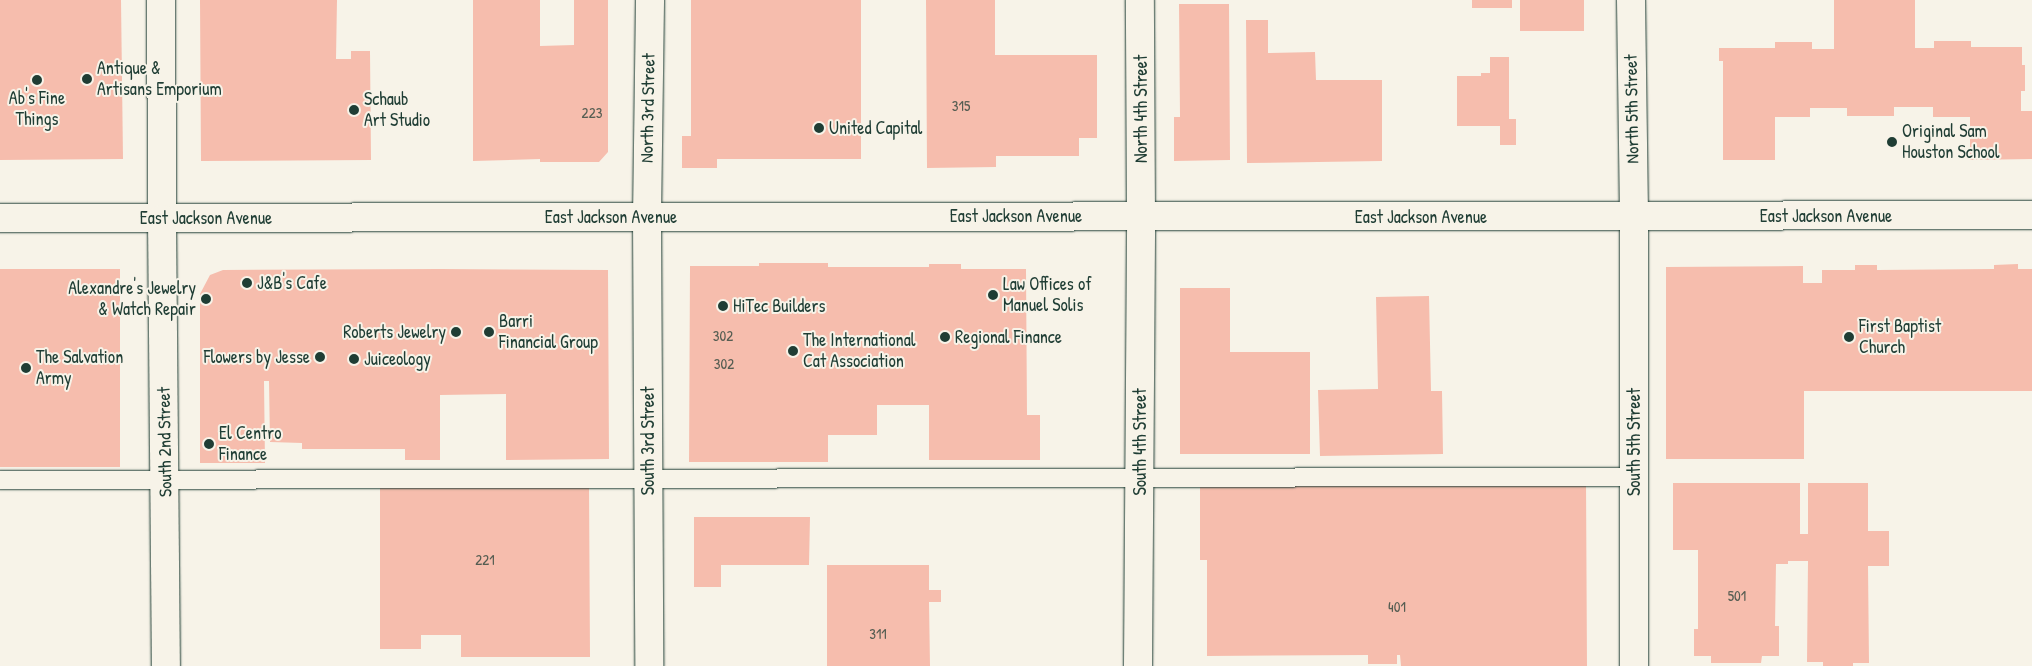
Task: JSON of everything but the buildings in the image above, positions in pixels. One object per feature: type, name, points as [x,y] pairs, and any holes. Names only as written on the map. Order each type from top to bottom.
[{"type":"street","name":"South 2nd Street","points":[[161,0],[166,666]]},
{"type":"street","name":"North 3rd Street","points":[[647,217],[650,0]]},
{"type":"street","name":"North 4th Street","points":[[1140,0],[1141,217]]},
{"type":"street","name":"North 5th Street","points":[[1631,0],[1634,217]]},
{"type":"street","name":"East Jackson Avenue","points":[[0,218],[2032,215]]},
{"type":"street","name":"South 3rd Street","points":[[647,217],[649,666]]},
{"type":"street","name":"South 4th Street","points":[[1138,666],[1141,217]]},
{"type":"street","name":"South 5th Street","points":[[1634,217],[1634,666]]},
{"type":"lane","points":[[0,480],[1634,477]]},
{"type":"place","name":"Antique & Artisans Emporium","points":[[87,79]]},
{"type":"place","name":"Ab's Fine Things","points":[[37,80]]},
{"type":"place","name":"Schaub Art Studio","points":[[354,110]]},
{"type":"place","name":"United Capital","points":[[819,128]]},
{"type":"place","name":"Original Sam Houston School","points":[[1892,142]]},
{"type":"place","name":"J&B's Cafe","points":[[247,283]]},
{"type":"place","name":"Law Offices of Manuel Solis","points":[[993,295]]},
{"type":"place","name":"Alexandre's Jewelry & Watch Repair","points":[[206,299]]},
{"type":"place","name":"HiTec Builders","points":[[723,306]]},
{"type":"place","name":"Roberts Jewelry","points":[[456,332]]},
{"type":"place","name":"Barri Financial Group","points":[[489,332]]},
{"type":"place","name":"Regional Finance","points":[[945,337]]},
{"type":"place","name":"First Baptist Church","points":[[1849,337]]},
{"type":"place","name":"The International Cat Association","points":[[793,351]]},
{"type":"place","name":"Flowers by Jesse","points":[[320,357]]},
{"type":"place","name":"Juiceology","points":[[354,359]]},
{"type":"place","name":"The Salvation Army","points":[[26,368]]},
{"type":"place","name":"El Centro Finance","points":[[209,444]]}]
